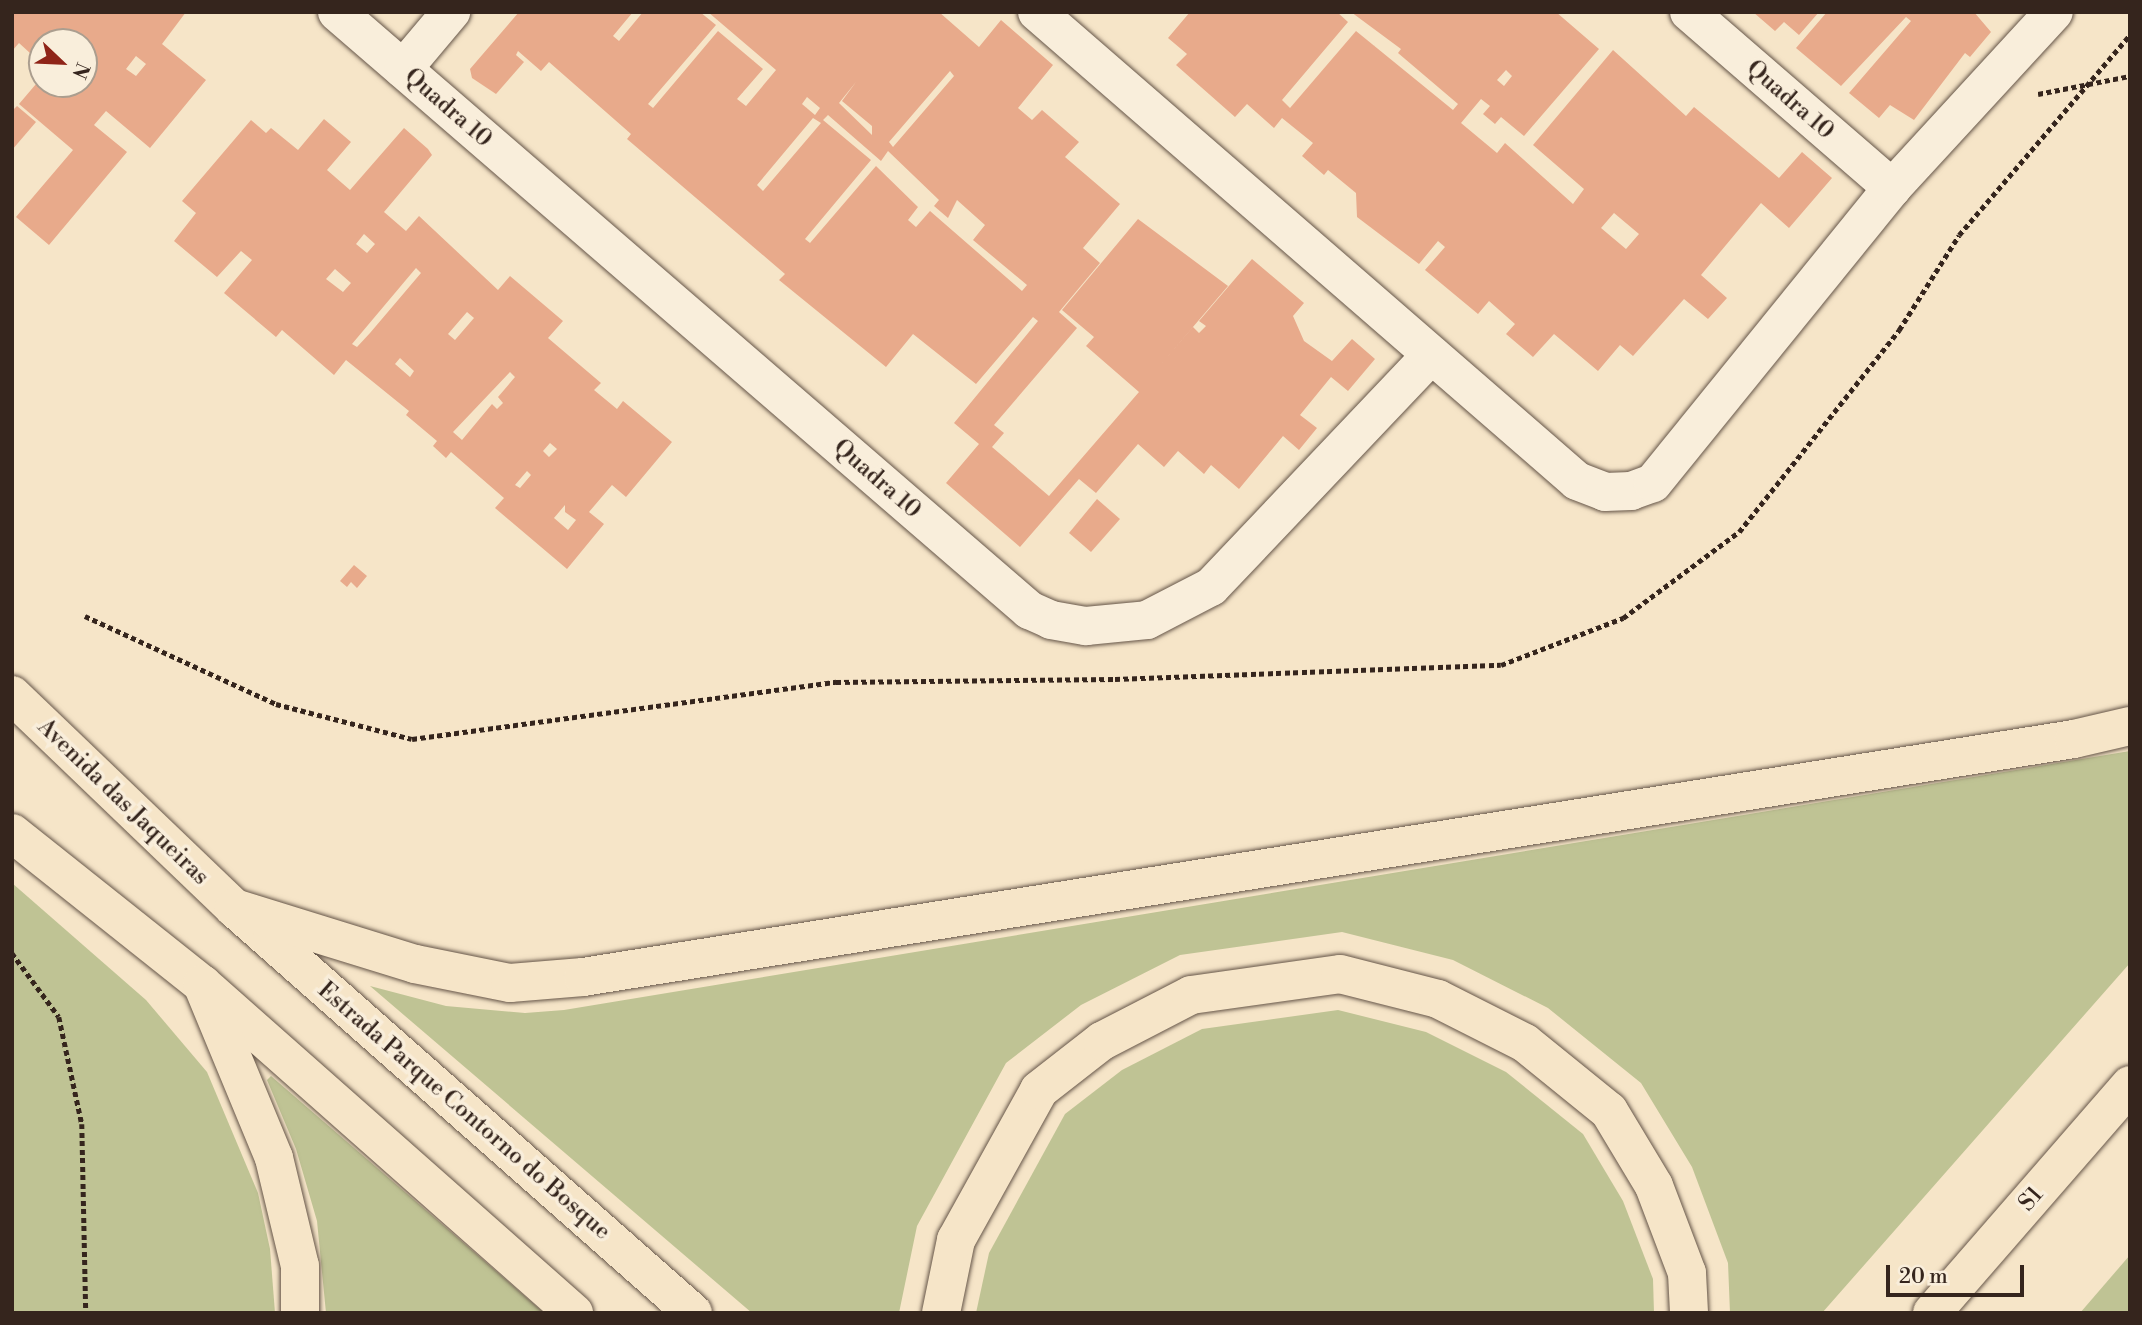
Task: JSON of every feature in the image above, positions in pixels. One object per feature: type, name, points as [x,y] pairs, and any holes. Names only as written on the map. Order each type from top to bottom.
[{"type":"main road","name":"Avenida das Jaqueiras","points":[[12,695],[234,908]]},
{"type":"main road","points":[[234,908],[415,964],[510,982],[583,977],[2074,739],[2130,726]]},
{"type":"main road","points":[[12,832],[202,984],[574,1313]]},
{"type":"main road","name":"Estrada Parque Contorno do Bosque","points":[[234,908],[692,1313]]},
{"type":"main road","points":[[941,1313],[956,1240],[1039,1090],[1102,1041],[1192,995],[1340,974],[1438,999],[1525,1043],[1609,1111],[1654,1186],[1687,1273],[1689,1313]]},
{"type":"main road","points":[[202,984],[274,1158],[300,1266],[300,1313]]},
{"type":"main road","name":"S1","points":[[1932,1313],[2130,1085]]},
{"type":"street","name":"Quadra 10","points":[[337,12],[1029,610],[1051,620],[1086,626],[1147,620],[1211,587],[1431,355]]},
{"type":"street","points":[[403,69],[451,12]]},
{"type":"street","points":[[1037,12],[1577,481],[1605,492],[1631,491],[1653,483],[1892,188],[2054,12]]},
{"type":"street","name":"Quadra 10","points":[[1689,12],[1892,188]]},
{"type":"path","points":[[2034,94],[2130,76]]},
{"type":"path","points":[[12,953],[59,1017],[82,1124],[86,1313]]},
{"type":"green space","points":[[2130,751],[2130,963],[1822,1313],[1730,1313],[1728,1263],[1692,1167],[1641,1083],[1548,1008],[1453,960],[1342,932],[1180,955],[1081,1005],[1006,1063],[917,1226],[899,1313],[752,1313],[370,986],[446,1006],[525,1013],[564,1010]]},
{"type":"green space","points":[[12,883],[146,1000],[207,1072],[258,1193],[270,1249],[275,1313],[12,1313]]},
{"type":"green space","points":[[1338,1010],[1426,1032],[1506,1072],[1583,1134],[1623,1201],[1653,1279],[1654,1313],[976,1313],[989,1253],[1065,1114],[1122,1070],[1202,1029]]},
{"type":"green space","points":[[271,1076],[544,1313],[326,1313],[317,1221],[296,1149],[267,1080]]},
{"type":"green space","points":[[2130,1255],[2130,1313],[2080,1313]]},
{"type":"building","points":[[12,12],[186,12],[162,44],[206,80],[150,148],[106,111],[94,125],[127,152],[49,245],[16,217],[73,150],[19,104],[28,93],[28,98],[98,98],[98,28],[28,28],[28,51],[19,43],[12,51]],"holes":[[[136,56],[146,64],[136,76],[126,69]]]},
{"type":"building","points":[[519,12],[633,12],[613,36],[619,41],[643,12],[700,12],[716,25],[648,104],[653,108],[718,31],[763,69],[737,99],[746,106],[776,70],[708,12],[939,12],[979,47],[1001,20],[1053,65],[1018,108],[1032,120],[1042,110],[1079,142],[1065,157],[1120,204],[1083,248],[1100,263],[1059,312],[1077,328],[994,425],[1004,433],[992,447],[1049,496],[1139,392],[1086,346],[1094,337],[1062,310],[1138,219],[1228,286],[1157,369],[1193,327],[1199,333],[1206,326],[1199,321],[1252,259],[1304,303],[1293,316],[1304,341],[1332,361],[1352,339],[1375,359],[1348,391],[1331,377],[1300,415],[1317,428],[1299,450],[1283,436],[1239,489],[1211,465],[1204,474],[1178,451],[1164,467],[1138,444],[1096,493],[1079,479],[1020,547],[946,483],[979,444],[954,423],[1038,321],[1033,317],[976,384],[913,334],[886,367],[779,280],[785,274],[627,139],[631,134],[549,62],[541,71],[518,51],[516,55],[524,62],[496,94],[472,78],[470,69]],"holes":[[[950,71],[954,76],[893,147],[889,142]],[[856,82],[842,101],[872,126],[872,135],[839,103]],[[807,97],[820,108],[815,115],[802,104]],[[828,115],[881,161],[888,151],[939,200],[934,206],[948,218],[957,200],[985,225],[973,240],[1027,285],[1022,291],[930,211],[916,227],[908,220],[918,207],[876,166],[810,243],[805,239],[871,160],[823,120]],[[813,118],[821,123],[763,191],[757,185]]]},
{"type":"building","points":[[1190,12],[1337,12],[1348,22],[1282,100],[1290,108],[1356,31],[1453,110],[1458,104],[1398,53],[1401,49],[1351,12],[1556,12],[1599,49],[1524,136],[1501,117],[1495,124],[1483,114],[1490,106],[1481,99],[1461,123],[1497,153],[1505,143],[1573,204],[1584,189],[1533,145],[1613,50],[1686,116],[1694,107],[1779,178],[1802,152],[1832,178],[1789,228],[1761,203],[1701,275],[1727,298],[1708,319],[1684,299],[1633,356],[1620,345],[1598,371],[1554,334],[1533,357],[1506,334],[1515,324],[1489,301],[1478,314],[1425,270],[1445,247],[1438,241],[1419,264],[1357,217],[1356,193],[1328,170],[1324,175],[1302,156],[1313,143],[1282,118],[1274,128],[1247,104],[1235,117],[1176,65],[1187,54],[1168,38]],"holes":[[[1506,70],[1512,76],[1504,86],[1497,80]],[[1614,213],[1639,234],[1626,249],[1601,228]]]},
{"type":"building","points":[[1753,12],[1819,12],[1799,35],[1784,22],[1775,31]]},
{"type":"building","points":[[1827,12],[1974,12],[1991,32],[1970,57],[1965,53],[1914,120],[1890,105],[1879,118],[1849,93],[1911,21],[1906,17],[1841,86],[1796,48]]},
{"type":"building","points":[[17,106],[36,122],[12,150],[12,111]]},
{"type":"building","points":[[324,119],[351,142],[327,170],[350,190],[404,128],[432,155],[384,212],[406,231],[419,216],[498,290],[510,276],[563,321],[548,338],[601,383],[594,390],[617,409],[623,401],[672,442],[626,497],[612,485],[589,512],[604,524],[567,569],[495,508],[504,498],[451,452],[446,458],[433,446],[437,441],[406,415],[409,411],[346,360],[334,375],[282,330],[276,337],[224,293],[252,260],[241,251],[217,277],[174,241],[196,213],[182,201],[251,120],[266,133],[271,128],[298,150]],"holes":[[[364,234],[375,244],[367,253],[356,244]],[[416,268],[421,273],[357,347],[352,344]],[[335,269],[351,283],[343,292],[326,279]],[[467,312],[474,318],[455,340],[448,334]],[[400,358],[414,371],[410,377],[395,364]],[[510,372],[515,377],[498,397],[503,403],[497,409],[492,404],[462,440],[453,432]],[[550,443],[557,449],[549,457],[543,451]],[[527,471],[531,475],[520,488],[515,485]],[[565,505],[565,512],[576,520],[568,530],[554,518]]]},
{"type":"building","points":[[1097,499],[1120,519],[1091,552],[1069,533]]},
{"type":"building","points":[[354,565],[367,576],[357,588],[351,582],[347,587],[340,581]]}]
